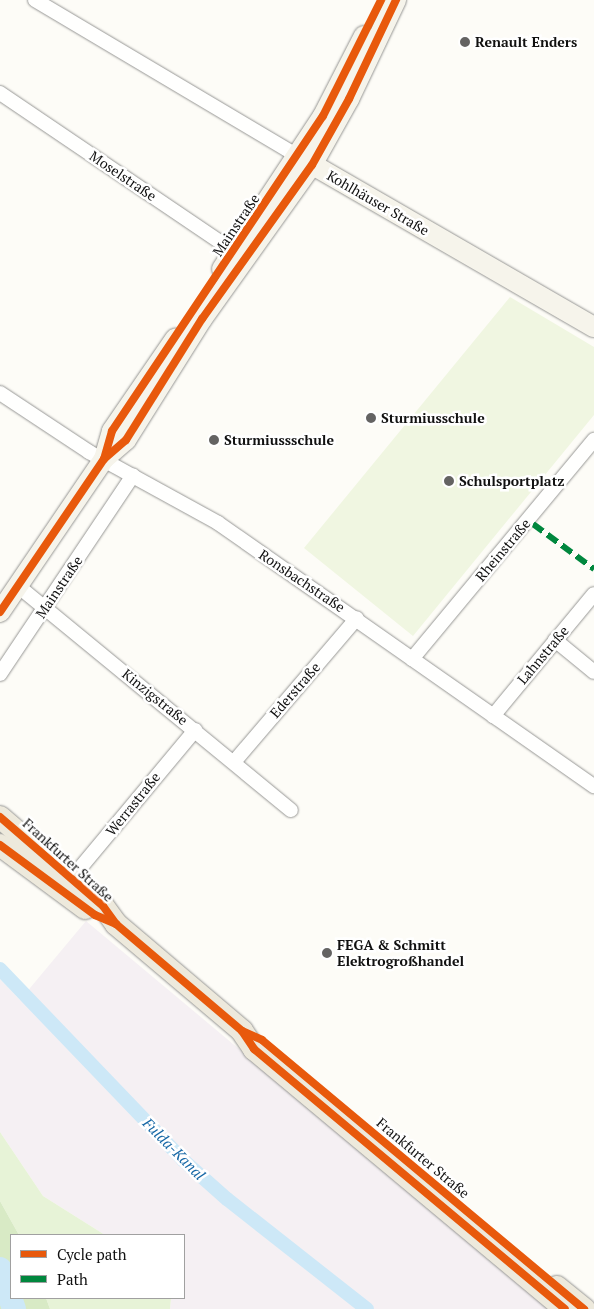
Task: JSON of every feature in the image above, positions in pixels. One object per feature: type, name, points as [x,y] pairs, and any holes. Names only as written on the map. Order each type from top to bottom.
[{"type":"main road","name":"Mainstraße","points":[[305,160],[381,0]]},
{"type":"main road","name":"Mainstraße","points":[[0,612],[104,459],[126,440],[240,255],[349,99],[396,0]]},
{"type":"main road","name":"Kohlhäuser Straße","points":[[305,160],[594,327]]},
{"type":"main road","name":"Frankfurter Straße","points":[[0,817],[103,906],[116,924],[242,1031],[254,1049],[565,1309]]},
{"type":"main road","name":"Frankfurter Straße","points":[[0,845],[95,915],[116,924]]},
{"type":"main road","name":"Frankfurter Straße","points":[[242,1031],[262,1040],[584,1309]]},
{"type":"street","name":"Kohlhäuser Straße","points":[[35,0],[305,160]]},
{"type":"street","name":"Moselstraße","points":[[0,93],[240,255]]},
{"type":"street","name":"Ronsbachstraße","points":[[0,393],[58,432],[218,523],[357,618],[412,659],[594,786]]},
{"type":"street","name":"Rheinstraße","points":[[412,659],[594,440]]},
{"type":"street","name":"Mainstraße","points":[[0,674],[62,584],[133,475]]},
{"type":"street","name":"Kinzigstraße","points":[[18,586],[46,607],[291,810]]},
{"type":"street","name":"Lahnstraße","points":[[493,716],[594,594]]},
{"type":"street","name":"Ederstraße","points":[[234,762],[357,618]]},
{"type":"street","points":[[555,640],[594,672]]},
{"type":"street","name":"Werrastraße","points":[[72,879],[195,730]]},
{"type":"shaded area","points":[[86,921],[550,1309],[170,1309],[171,1299],[185,1299],[185,1234],[103,1234],[43,1196],[0,1132],[0,979],[20,1000]]},
{"type":"green space","name":"Schulsportplatz","points":[[510,297],[594,347],[594,415],[413,636],[304,548]]},
{"type":"green space","points":[[0,1132],[43,1196],[103,1234],[18,1234],[0,1201]]},
{"type":"green space","points":[[0,1201],[18,1234],[10,1234],[10,1299],[46,1299],[50,1309],[0,1309]]},
{"type":"green space","points":[[46,1299],[171,1299],[170,1309],[50,1309]]},
{"type":"waterway","name":"Fulda-Kanal","points":[[0,969],[183,1160],[227,1199],[367,1309]]},
{"type":"waterway","points":[[0,1269],[10,1298]]},
{"type":"waterway","points":[[10,1299],[14,1309]]},
{"type":"marked path","points":[[533,524],[594,569]]},
{"type":"cycle path","points":[[104,459],[112,431],[323,116],[381,0]]},
{"type":"cycle path","points":[[0,612],[104,459],[126,440],[202,319],[312,165],[349,99],[396,0]]},
{"type":"cycle path","points":[[0,817],[103,906],[116,924],[242,1031],[254,1049],[565,1309]]},
{"type":"cycle path","points":[[0,845],[95,915],[116,924]]},
{"type":"cycle path","points":[[242,1031],[262,1040],[584,1309]]},
{"type":"place","name":"Renault Enders","points":[[465,42]]},
{"type":"place","name":"Sturmiusschule","points":[[371,418]]},
{"type":"place","name":"Sturmiussschule","points":[[214,440]]},
{"type":"place","name":"Schulsportplatz","points":[[449,481]]},
{"type":"place","name":"FEGA & Schmitt Elektrogroßhandel","points":[[327,953]]}]
